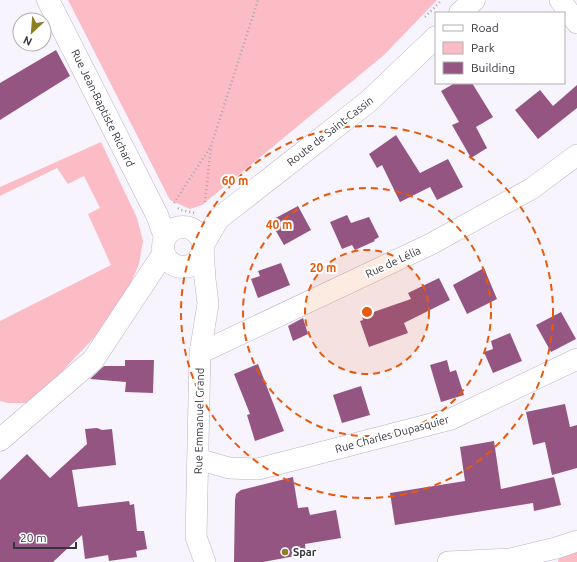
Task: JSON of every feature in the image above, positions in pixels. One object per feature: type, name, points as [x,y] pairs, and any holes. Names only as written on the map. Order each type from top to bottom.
[{"type":"street","name":"Rue Jean-Baptiste Richard","points":[[48,0],[183,247]]},
{"type":"street","points":[[560,0],[577,22]]},
{"type":"street","name":"Route de Saint-Cassin","points":[[183,247],[207,212],[369,101],[435,37]]},
{"type":"street","name":"Rue de Lélia","points":[[200,353],[431,244],[531,189],[577,155]]},
{"type":"street","points":[[0,440],[93,360],[149,276],[183,247]]},
{"type":"street","name":"Rue Emmanuel Grand","points":[[183,247],[208,304],[200,353],[196,537],[205,562]]},
{"type":"street","name":"Rue Charles Dupasquier","points":[[198,459],[229,468],[258,469],[450,419],[577,359]]},
{"type":"street","points":[[448,562],[535,557],[577,541]]},
{"type":"path","points":[[211,146],[173,204],[181,210],[195,213],[207,212],[211,146],[258,0]]},
{"type":"green space","points":[[68,0],[437,0],[384,55],[202,205],[190,209],[170,200]]},
{"type":"green space","points":[[101,142],[137,218],[143,241],[139,264],[126,294],[106,325],[52,382],[28,403],[8,403],[0,401],[0,321],[111,265],[88,214],[100,208],[84,176],[68,184],[57,168],[0,196],[0,187]]},
{"type":"green space","points":[[577,549],[577,562],[558,562],[561,553]]},
{"type":"building","points":[[56,50],[70,76],[0,120],[0,83]]},
{"type":"building","points":[[453,84],[473,84],[493,117],[476,127],[487,148],[471,158],[452,125],[459,122],[441,91]]},
{"type":"building","points":[[577,85],[577,108],[538,139],[515,110],[540,90],[553,106]]},
{"type":"building","points":[[396,135],[420,173],[448,159],[463,187],[437,200],[430,187],[400,202],[382,165],[377,168],[369,154]]},
{"type":"building","points":[[298,206],[311,230],[284,245],[270,221]]},
{"type":"building","points":[[347,215],[351,223],[369,217],[379,237],[374,240],[375,241],[355,250],[352,245],[342,249],[330,222]]},
{"type":"building","points":[[281,263],[290,285],[258,298],[251,279],[260,276],[258,271]]},
{"type":"building","points":[[484,268],[497,299],[467,314],[453,285]]},
{"type":"building","points":[[439,278],[450,300],[404,323],[408,333],[369,347],[360,321],[363,320],[362,316],[411,299],[408,293]]},
{"type":"building","points":[[561,312],[576,339],[551,352],[536,325]]},
{"type":"building","points":[[303,318],[308,334],[293,341],[288,326]]},
{"type":"building","points":[[510,333],[522,361],[493,373],[484,352],[493,349],[491,341]]},
{"type":"building","points":[[125,360],[154,360],[153,393],[125,392],[126,382],[90,379],[104,366],[125,366]]},
{"type":"building","points":[[447,360],[450,372],[456,370],[464,395],[441,402],[430,365]]},
{"type":"building","points":[[258,364],[284,431],[255,441],[247,415],[250,414],[234,374]]},
{"type":"building","points":[[361,386],[370,415],[342,423],[333,395]]},
{"type":"building","points":[[565,404],[570,427],[577,425],[577,468],[552,475],[545,442],[533,445],[526,412]]},
{"type":"building","points":[[97,428],[102,430],[112,429],[116,465],[72,470],[78,507],[129,501],[130,505],[134,504],[137,531],[144,531],[147,549],[136,551],[137,557],[109,561],[108,555],[85,559],[82,535],[53,562],[0,562],[0,480],[27,454],[50,478],[87,444],[85,429]]},
{"type":"building","points":[[494,441],[501,489],[554,477],[561,505],[534,511],[533,503],[395,525],[390,493],[465,481],[460,447]]},
{"type":"building","points":[[293,477],[298,508],[308,507],[310,515],[336,510],[341,538],[305,544],[306,554],[263,562],[234,562],[236,494],[241,490]]},
{"type":"place","name":"Spar","points":[[285,552]]}]
